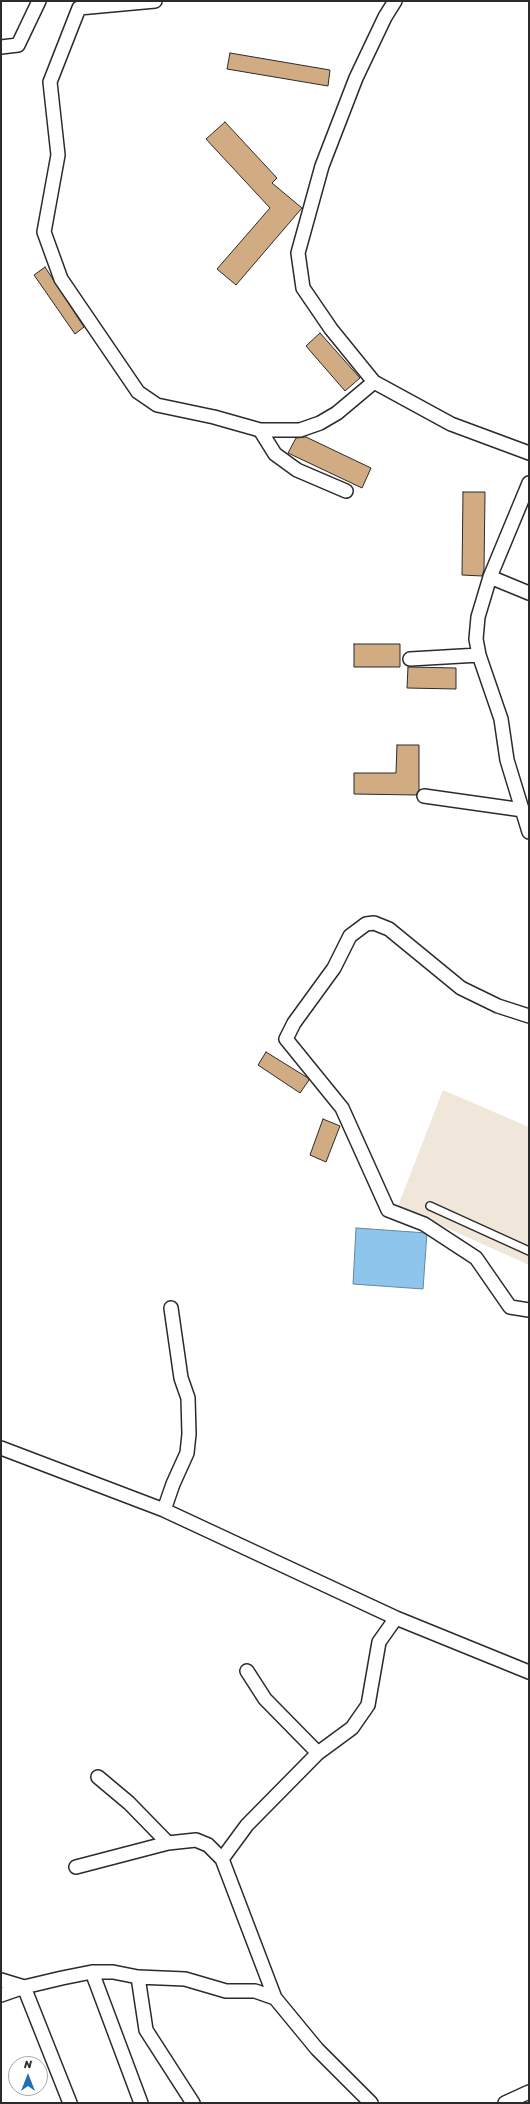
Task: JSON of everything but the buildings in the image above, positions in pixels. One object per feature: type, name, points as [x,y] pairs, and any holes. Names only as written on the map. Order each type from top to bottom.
[{"type":"street","points":[[1,47],[18,45],[39,1]]},
{"type":"street","points":[[155,1],[79,8],[50,82],[58,155],[44,232],[61,279],[138,392],[157,405],[214,417],[260,430],[300,430],[320,423],[336,413],[374,382]]},
{"type":"street","points":[[395,1],[385,17],[356,78],[322,166],[298,253],[303,288],[331,329],[374,382],[451,424],[529,453]]},
{"type":"street","points":[[260,430],[275,454],[297,470],[346,491]]},
{"type":"street","points":[[529,482],[490,577],[478,617],[476,639],[479,655],[501,719],[507,760],[529,832]]},
{"type":"street","points":[[490,577],[529,593]]},
{"type":"street","points":[[410,659],[479,655]]},
{"type":"street","points":[[424,796],[523,810]]},
{"type":"street","points":[[529,1016],[498,1006],[461,988],[389,930],[374,923],[366,924],[350,936],[334,968],[294,1023],[286,1039],[342,1108],[388,1210],[424,1224],[476,1258],[510,1306],[529,1310]]},
{"type":"street","points":[[164,1510],[173,1484],[187,1453],[189,1434],[188,1398],[181,1378],[171,1308]]},
{"type":"street","points":[[1,1448],[164,1510],[396,1618],[529,1672]]},
{"type":"street","points":[[222,1859],[247,1824],[318,1753],[352,1728],[368,1705],[376,1651],[379,1642],[396,1618]]},
{"type":"street","points":[[247,1671],[265,1699],[318,1753]]},
{"type":"street","points":[[98,1777],[129,1803],[168,1843]]},
{"type":"street","points":[[76,1867],[168,1843],[201,1841],[208,1845],[222,1859],[276,1998],[317,2049],[371,2103]]},
{"type":"street","points":[[1,1995],[24,1987],[92,1972],[112,1972],[138,1977],[185,1979],[226,1991],[255,1991],[276,1998]]},
{"type":"street","points":[[92,1972],[141,2103]]},
{"type":"street","points":[[138,1977],[146,2030],[193,2103]]},
{"type":"street","points":[[1,1980],[24,1987]]},
{"type":"street","points":[[24,1987],[70,2103]]},
{"type":"street","points":[[505,2103],[529,2092]]},
{"type":"lane","points":[[430,1206],[529,1251]]},
{"type":"shaded area","points":[[443,1090],[529,1127],[529,1265],[398,1206]]},
{"type":"water","points":[[356,1228],[427,1233],[423,1289],[353,1284]]}]
